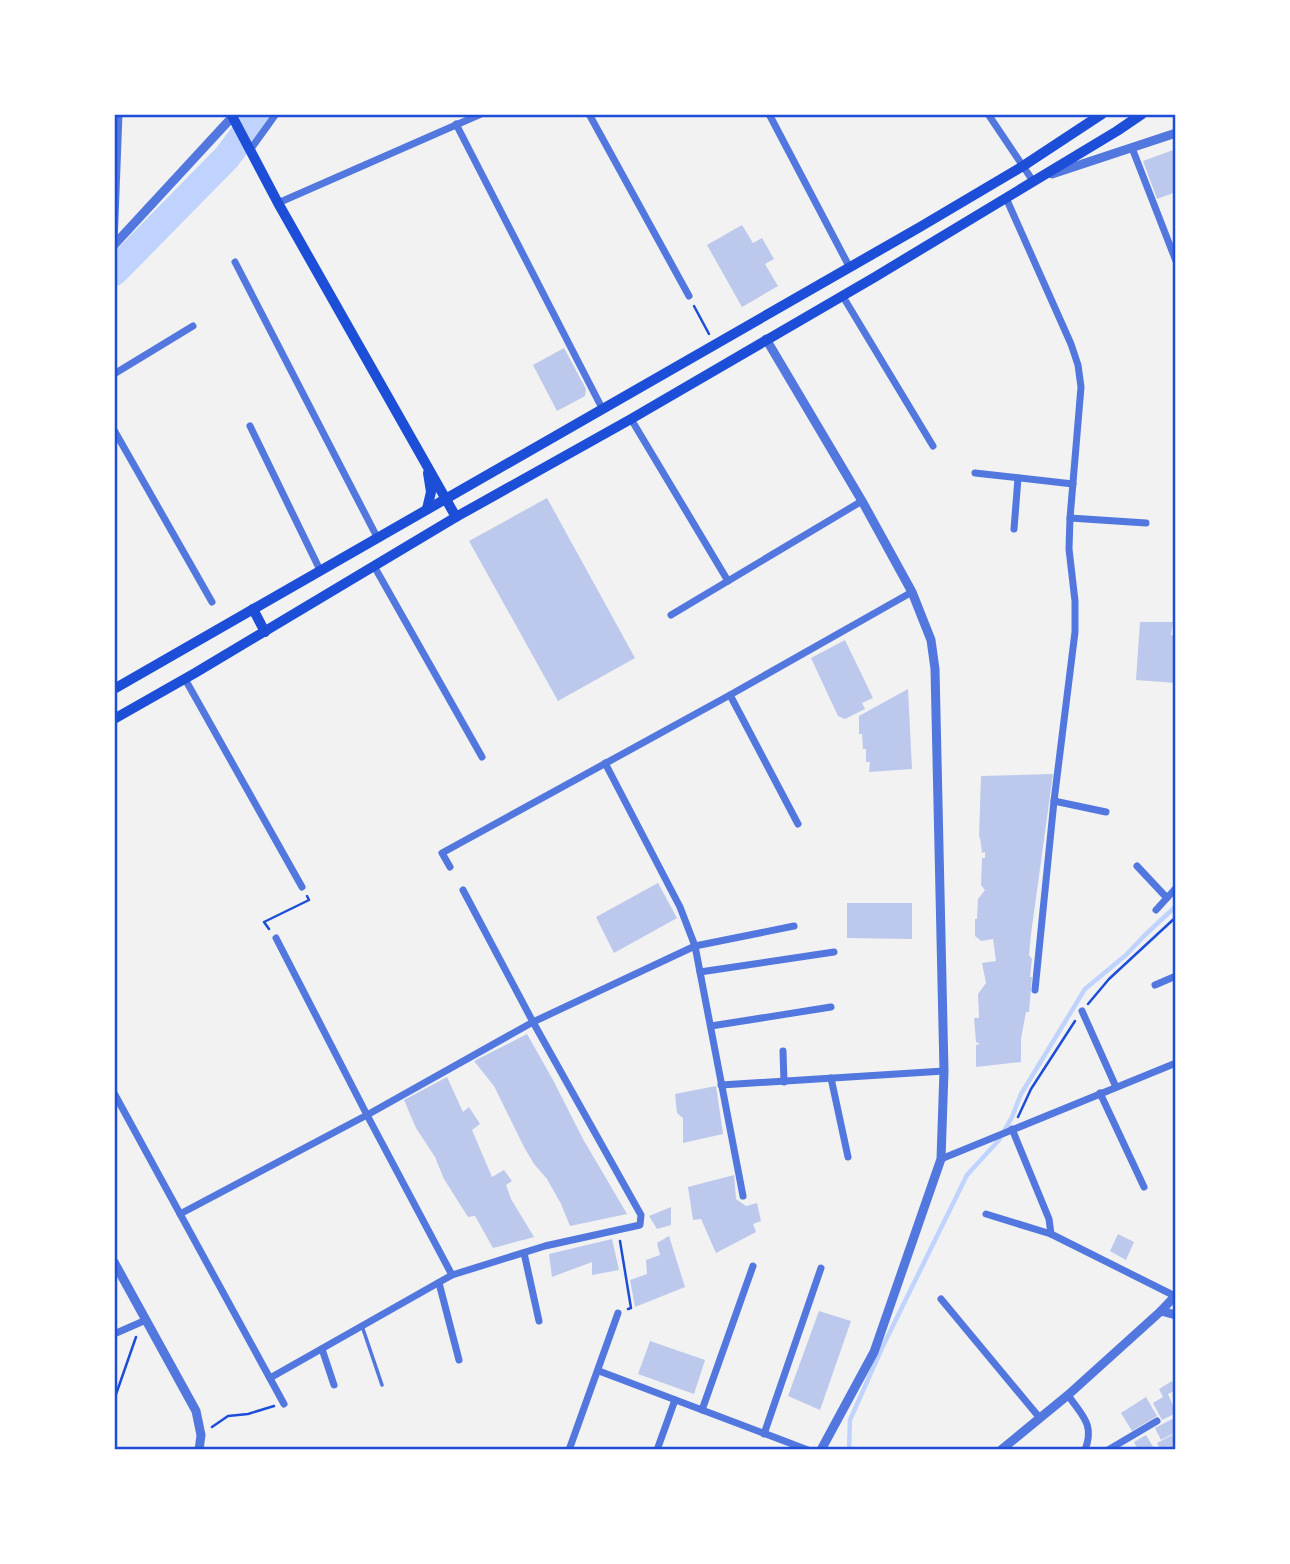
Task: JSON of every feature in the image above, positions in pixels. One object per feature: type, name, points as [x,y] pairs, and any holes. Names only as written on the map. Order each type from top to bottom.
[{"type":"main road","points":[[114,689],[850,268],[1023,166],[1102,114]]},
{"type":"main road","points":[[114,719],[456,517],[875,277],[1142,114]]},
{"type":"main road","points":[[233,116],[278,203],[456,517]]},
{"type":"main road","points":[[427,465],[431,492],[427,509]]},
{"type":"main road","points":[[253,609],[265,632]]},
{"type":"street","points":[[114,244],[119,114]]},
{"type":"street","points":[[249,149],[276,114]]},
{"type":"street","points":[[278,203],[481,114]]},
{"type":"street","points":[[589,114],[689,296]]},
{"type":"street","points":[[769,114],[850,268]]},
{"type":"street","points":[[988,114],[1035,180],[1176,133]]},
{"type":"street","points":[[114,244],[233,116]]},
{"type":"street","points":[[456,124],[603,410]]},
{"type":"street","points":[[1132,148],[1176,261]]},
{"type":"street","points":[[1006,198],[1072,344],[1081,387],[1069,549],[1075,601],[1075,632],[1054,801],[1035,990]]},
{"type":"street","points":[[235,261],[377,537]]},
{"type":"street","points":[[842,295],[933,446]]},
{"type":"street","points":[[114,374],[193,326]]},
{"type":"street","points":[[766,340],[862,501],[912,592],[931,640],[935,669],[944,1071],[941,1159],[874,1352],[821,1450]]},
{"type":"street","points":[[631,419],[728,581]]},
{"type":"street","points":[[250,426],[320,570]]},
{"type":"street","points":[[114,430],[212,602]]},
{"type":"street","points":[[975,474],[1073,484]]},
{"type":"street","points":[[1014,529],[1018,478]]},
{"type":"street","points":[[671,615],[862,501]]},
{"type":"street","points":[[1070,518],[1146,523]]},
{"type":"street","points":[[374,566],[482,757]]},
{"type":"street","points":[[450,867],[442,853],[912,592]]},
{"type":"street","points":[[184,679],[302,887]]},
{"type":"street","points":[[730,695],[798,824]]},
{"type":"street","points":[[605,763],[680,907],[695,946],[743,1196]]},
{"type":"street","points":[[1054,801],[1106,812]]},
{"type":"street","points":[[1137,866],[1167,898]]},
{"type":"street","points":[[1156,909],[1176,888]]},
{"type":"street","points":[[270,1378],[452,1275],[545,1246],[640,1225],[641,1215],[463,890]]},
{"type":"street","points":[[180,1214],[367,1115],[533,1022],[695,946],[794,926]]},
{"type":"street","points":[[276,937],[452,1275]]},
{"type":"street","points":[[700,972],[834,951]]},
{"type":"street","points":[[1155,985],[1176,976]]},
{"type":"street","points":[[711,1026],[831,1007]]},
{"type":"street","points":[[1082,1011],[1116,1087]]},
{"type":"street","points":[[783,1051],[784,1082]]},
{"type":"street","points":[[941,1159],[1176,1063]]},
{"type":"street","points":[[721,1085],[944,1071]]},
{"type":"street","points":[[831,1079],[848,1157]]},
{"type":"street","points":[[114,1093],[284,1404]]},
{"type":"street","points":[[1100,1093],[1144,1187]]},
{"type":"street","points":[[1012,1129],[1049,1219],[1051,1234]]},
{"type":"street","points":[[986,1214],[1051,1234],[1176,1296],[1068,1395],[1001,1450]]},
{"type":"street","points":[[524,1253],[540,1321]]},
{"type":"street","points":[[114,1262],[197,1411],[201,1435],[198,1450]]},
{"type":"street","points":[[702,1410],[753,1266]]},
{"type":"street","points":[[764,1434],[821,1268]]},
{"type":"street","points":[[439,1283],[460,1360]]},
{"type":"street","points":[[941,1298],[1039,1417]]},
{"type":"street","points":[[1161,1311],[1176,1315]]},
{"type":"street","points":[[569,1450],[618,1314]]},
{"type":"street","points":[[114,1334],[146,1320]]},
{"type":"street","points":[[322,1349],[334,1385]]},
{"type":"street","points":[[598,1371],[808,1450]]},
{"type":"street","points":[[1068,1395],[1090,1430],[1085,1450]]},
{"type":"street","points":[[657,1450],[675,1400]]},
{"type":"street","points":[[1108,1450],[1157,1421]]},
{"type":"lane","points":[[362,1326],[382,1385]]},
{"type":"path","points":[[689,296],[715,344]]},
{"type":"path","points":[[276,937],[264,922],[309,900],[302,887]]},
{"type":"path","points":[[618,1231],[631,1308],[618,1314]]},
{"type":"path","points":[[114,1400],[134,1339]]},
{"type":"path","points":[[201,1435],[228,1416],[248,1414],[284,1404]]},
{"type":"building","points":[[1176,149],[1176,192],[1157,199],[1143,161]]},
{"type":"building","points":[[742,225],[753,243],[762,238],[774,259],[765,264],[778,286],[742,307],[707,245]]},
{"type":"building","points":[[564,348],[586,389],[585,396],[557,411],[533,365]]},
{"type":"building","points":[[547,498],[635,658],[558,701],[469,541]]},
{"type":"building","points":[[1140,622],[1173,622],[1171,635],[1176,635],[1176,683],[1136,680]]},
{"type":"building","points":[[845,640],[873,698],[862,703],[865,709],[845,719],[838,716],[811,658]]},
{"type":"building","points":[[908,689],[912,769],[869,772],[870,762],[866,762],[866,749],[863,749],[862,734],[859,734],[859,716]]},
{"type":"building","points":[[1053,774],[1031,934],[1029,955],[1032,959],[1032,977],[1029,1012],[1026,1012],[1021,1039],[1021,1062],[976,1067],[976,1045],[980,1044],[976,1042],[974,1018],[979,1018],[978,994],[986,983],[982,963],[996,961],[993,939],[981,941],[975,936],[978,899],[985,890],[981,885],[982,858],[985,858],[985,852],[982,853],[979,838],[981,776]]},
{"type":"building","points":[[658,883],[677,918],[614,953],[596,917]]},
{"type":"building","points":[[847,903],[912,903],[912,939],[847,938]]},
{"type":"building","points":[[527,1034],[627,1214],[570,1226],[547,1179],[524,1147],[494,1086],[474,1061]]},
{"type":"building","points":[[447,1077],[463,1112],[469,1107],[480,1124],[472,1130],[492,1177],[504,1170],[512,1181],[506,1185],[511,1199],[534,1237],[493,1248],[475,1216],[468,1217],[416,1128],[404,1100]]},
{"type":"building","points":[[716,1086],[723,1134],[683,1143],[683,1118],[677,1113],[675,1094]]},
{"type":"building","points":[[734,1175],[736,1199],[746,1206],[757,1203],[761,1221],[753,1224],[756,1232],[716,1253],[701,1219],[693,1220],[688,1187]]},
{"type":"building","points":[[671,1207],[671,1225],[657,1229],[649,1216]]},
{"type":"building","points":[[1118,1234],[1134,1242],[1126,1260],[1110,1251]]},
{"type":"building","points":[[669,1236],[685,1287],[635,1307],[630,1280],[647,1274],[646,1260],[660,1255],[657,1243]]},
{"type":"building","points":[[612,1239],[619,1270],[592,1275],[592,1262],[552,1277],[549,1254]]},
{"type":"building","points":[[819,1311],[851,1321],[820,1410],[788,1396]]},
{"type":"building","points":[[650,1341],[705,1360],[694,1394],[638,1374]]},
{"type":"building","points":[[1172,1381],[1176,1390],[1168,1394],[1176,1413],[1162,1420],[1153,1403],[1163,1397],[1159,1389]]},
{"type":"building","points":[[1146,1397],[1157,1416],[1132,1431],[1121,1413]]},
{"type":"building","points":[[1176,1417],[1176,1432],[1161,1440],[1155,1428]]},
{"type":"building","points":[[1176,1433],[1176,1447],[1161,1450],[1157,1443]]},
{"type":"building","points":[[1146,1435],[1155,1450],[1138,1450],[1134,1442]]},
{"type":"waterway","points":[[114,272],[227,157],[259,114]]},
{"type":"waterway","points":[[849,1450],[850,1420],[882,1348],[967,1175],[999,1140],[1021,1094],[1085,989],[1126,955],[1176,906]]}]
